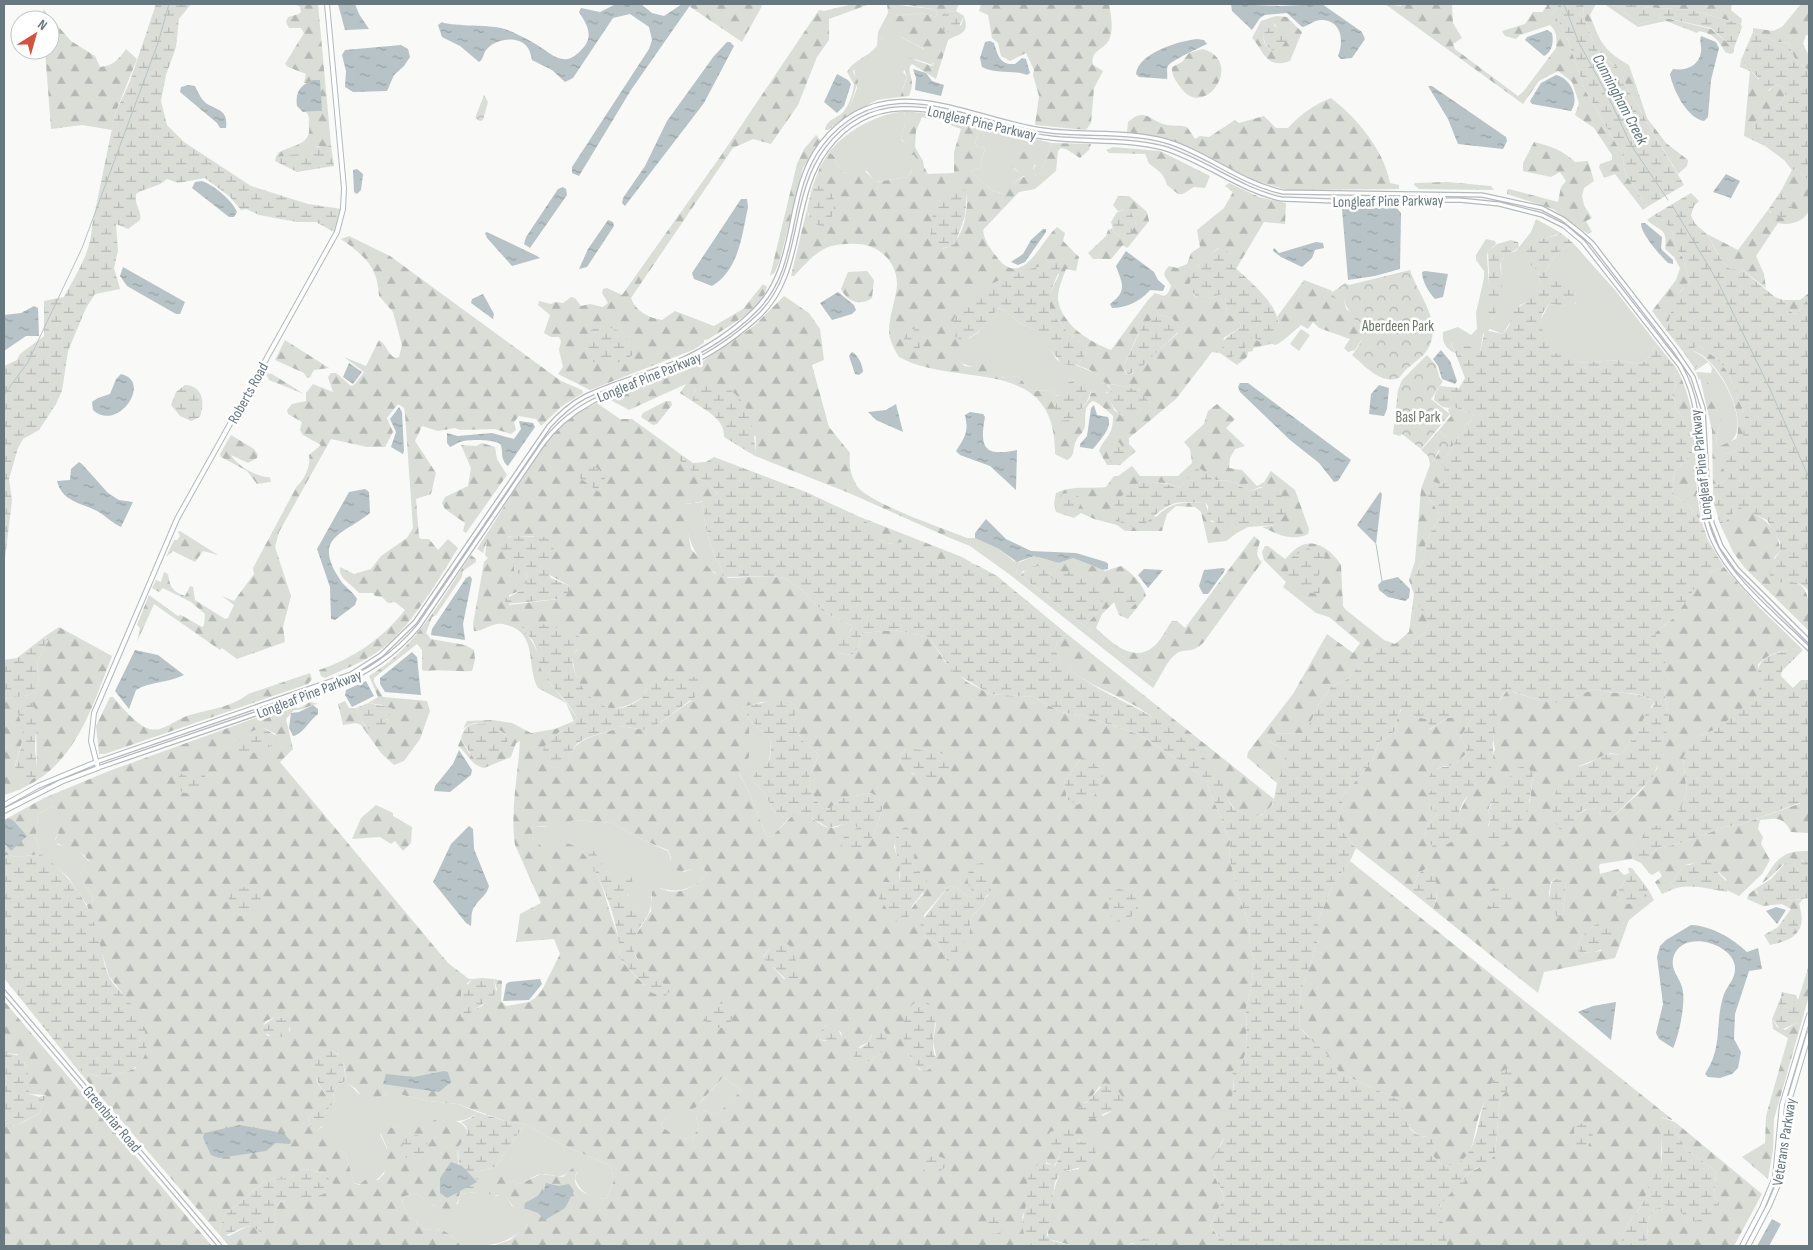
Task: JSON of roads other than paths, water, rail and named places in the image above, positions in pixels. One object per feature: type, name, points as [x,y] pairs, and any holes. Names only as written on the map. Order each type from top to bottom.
[{"type":"main road","name":"Roberts Road","points":[[98,768],[92,750],[90,733],[94,713],[173,526],[329,248],[340,224],[344,188],[327,4]]},
{"type":"main road","name":"Longleaf Pine Parkway","points":[[4,805],[38,786],[96,762],[351,674],[381,655],[415,622],[537,442],[561,413],[584,397],[680,361],[707,345],[756,309],[774,285],[779,274],[802,181],[814,154],[826,138],[844,122],[861,112],[884,104],[905,100],[930,102],[1040,130],[1140,137],[1164,141],[1256,185],[1283,192],[1459,193],[1491,196],[1535,206],[1562,219],[1592,243],[1685,364],[1697,387],[1704,420],[1708,499],[1712,523],[1721,546],[1737,569],[1809,641]]},
{"type":"main road","name":"Longleaf Pine Parkway","points":[[4,811],[61,782],[331,688],[353,679],[382,662],[397,650],[419,626],[542,445],[559,423],[588,402],[697,360],[746,328],[763,312],[778,292],[785,276],[808,183],[820,158],[831,143],[848,128],[864,119],[886,111],[913,107],[929,109],[1039,137],[1162,148],[1254,191],[1281,199],[1459,200],[1526,209],[1564,226],[1583,242],[1677,361],[1691,389],[1698,416],[1704,515],[1717,549],[1736,575],[1809,649]]},
{"type":"main road","points":[[1499,204],[1505,201],[1533,208],[1535,206]]},
{"type":"main road","points":[[1691,389],[1697,387]]},
{"type":"main road","points":[[537,442],[542,445]]},
{"type":"main road","name":"Greenbriar Road","points":[[4,992],[220,1246]]},
{"type":"main road","name":"Veterans Parkway","points":[[1742,1246],[1762,1208],[1775,1177],[1782,1105],[1809,1015]]},
{"type":"main road","name":"Veterans Parkway","points":[[1748,1246],[1780,1180],[1788,1108],[1809,1034]]},
{"type":"water","points":[[338,4],[355,4],[369,29],[345,30]]},
{"type":"water","points":[[616,4],[641,4],[652,13],[664,16],[682,4],[691,4],[631,90],[579,176],[572,173],[572,167],[649,49],[652,40],[649,27],[630,14],[613,18],[573,78],[565,82],[552,70],[532,60],[528,48],[519,41],[502,40],[496,42],[487,49],[479,62],[460,46],[442,37],[438,25],[442,22],[501,28],[518,34],[552,55],[564,59],[577,54],[587,43],[589,34],[579,12],[581,8],[600,12]]},
{"type":"water","points":[[1231,4],[1280,6],[1322,4],[1362,32],[1365,39],[1352,58],[1341,59],[1338,56],[1341,44],[1340,32],[1337,27],[1328,21],[1318,20],[1302,27],[1287,13],[1265,15],[1260,18],[1252,30],[1232,11]]},
{"type":"water","points":[[1547,30],[1552,33],[1553,40],[1551,49],[1544,56],[1525,40],[1527,37]]},
{"type":"water","points":[[1701,36],[1716,42],[1719,48],[1711,80],[1708,117],[1704,121],[1692,115],[1687,109],[1674,88],[1670,74],[1673,69],[1687,68],[1698,61],[1701,52]]},
{"type":"water","points":[[1197,39],[1204,40],[1207,44],[1170,64],[1167,68],[1167,79],[1139,77],[1136,74],[1138,67],[1151,54],[1170,45]]},
{"type":"water","points":[[990,41],[994,43],[1000,59],[1006,63],[1015,64],[1022,58],[1026,59],[1030,73],[1027,75],[1016,72],[993,71],[982,67],[980,58],[985,42]]},
{"type":"water","points":[[727,42],[734,46],[704,103],[625,206],[622,203],[623,198],[645,166],[667,121],[714,56]]},
{"type":"water","points":[[401,45],[408,49],[410,57],[394,75],[387,91],[353,92],[345,87],[346,71],[342,55],[345,50]]},
{"type":"water","points":[[913,69],[926,73],[932,81],[944,85],[941,96],[915,90],[916,78]]},
{"type":"water","points":[[837,74],[848,80],[851,84],[844,106],[837,113],[824,102]]},
{"type":"water","points":[[1556,75],[1566,80],[1570,85],[1575,101],[1571,111],[1532,104],[1530,101],[1541,83]]},
{"type":"water","points":[[313,80],[320,80],[322,111],[303,112],[297,106],[298,92],[302,86]]},
{"type":"water","points":[[195,86],[204,102],[225,115],[226,128],[220,128],[217,123],[180,92],[181,87]]},
{"type":"water","points":[[1428,86],[1432,86],[1506,137],[1507,141],[1503,149],[1458,144],[1448,119]]},
{"type":"water","points":[[357,169],[363,174],[361,190],[357,194],[354,192],[353,170]]},
{"type":"water","points":[[1726,174],[1740,181],[1731,198],[1713,192]]},
{"type":"water","points":[[202,181],[217,190],[232,203],[237,212],[234,217],[229,217],[192,188],[195,182]]},
{"type":"water","points":[[563,187],[566,189],[567,195],[530,248],[524,244],[526,237],[558,189]]},
{"type":"water","points":[[741,199],[747,199],[748,207],[741,240],[734,261],[721,279],[712,286],[694,279],[692,273]]},
{"type":"water","points":[[1396,207],[1401,213],[1400,269],[1375,276],[1348,280],[1342,209]]},
{"type":"water","points":[[608,220],[613,222],[614,226],[587,267],[579,269],[588,249]]},
{"type":"water","points":[[1641,223],[1645,223],[1662,237],[1661,249],[1673,260],[1673,264],[1668,263],[1651,244]]},
{"type":"water","points":[[1043,229],[1046,229],[1046,232],[1025,262],[1018,265],[1011,262],[1023,254],[1031,240]]},
{"type":"water","points":[[487,232],[540,258],[512,266],[487,238],[485,233]]},
{"type":"water","points":[[1316,242],[1323,243],[1324,248],[1315,250],[1312,258],[1302,267],[1273,251],[1274,248],[1279,253]]},
{"type":"water","points":[[1126,251],[1154,272],[1158,280],[1165,286],[1163,291],[1150,290],[1133,303],[1123,307],[1112,308],[1110,304],[1119,295],[1122,286],[1116,266]]},
{"type":"water","points":[[123,267],[185,302],[180,314],[176,314],[127,286],[120,276]]},
{"type":"water","points":[[1422,272],[1448,274],[1443,297],[1435,299],[1430,294],[1423,279]]},
{"type":"water","points":[[838,292],[854,305],[856,310],[852,314],[832,320],[820,303]]},
{"type":"water","points":[[483,294],[494,314],[493,319],[471,303],[472,299]]},
{"type":"water","points":[[34,306],[38,308],[39,336],[26,336],[4,351],[4,315],[21,313]]},
{"type":"water","points":[[1441,350],[1450,361],[1457,381],[1455,384],[1442,379],[1438,366],[1433,359]]},
{"type":"water","points":[[852,352],[858,358],[862,367],[863,372],[859,375],[855,374],[849,356]]},
{"type":"water","points":[[349,363],[362,372],[353,384],[343,377]]},
{"type":"water","points":[[121,374],[130,378],[134,386],[133,395],[128,403],[121,411],[112,415],[103,415],[93,410],[92,402],[110,394],[116,379]]},
{"type":"water","points":[[1240,383],[1248,383],[1351,460],[1338,481],[1334,482],[1319,463],[1290,440],[1240,392],[1238,387]]},
{"type":"water","points":[[1379,385],[1389,388],[1387,409],[1384,416],[1369,414],[1371,394]]},
{"type":"water","points":[[896,404],[903,432],[876,420],[868,412],[886,410]]},
{"type":"water","points":[[1094,405],[1097,415],[1108,417],[1109,426],[1093,449],[1080,447],[1080,444],[1087,436],[1091,408]]},
{"type":"water","points":[[399,407],[402,412],[403,454],[391,447],[396,432],[390,419]]},
{"type":"water","points":[[970,412],[983,414],[985,417],[983,437],[987,448],[998,452],[1017,450],[1016,490],[990,466],[960,455],[956,451],[962,442],[967,426],[965,415]]},
{"type":"water","points":[[519,421],[533,423],[535,427],[508,466],[505,463],[501,446],[497,442],[468,440],[450,447],[447,443],[447,433],[458,436],[492,433],[514,439],[521,429]]},
{"type":"water","points":[[79,462],[108,493],[119,500],[133,502],[121,527],[97,511],[73,501],[63,493],[57,481],[70,480],[71,469]]},
{"type":"water","points":[[365,489],[369,492],[370,513],[342,532],[330,545],[329,553],[332,564],[341,581],[357,599],[355,605],[335,620],[331,619],[330,587],[317,549],[349,492]]},
{"type":"water","points":[[1380,492],[1382,494],[1376,544],[1357,525]]},
{"type":"water","points":[[986,519],[1006,539],[1031,551],[1076,553],[1106,562],[1108,569],[1103,570],[1073,558],[1059,563],[1034,556],[1017,562],[999,549],[975,538],[975,533]]},
{"type":"water","points":[[1144,569],[1163,570],[1148,588],[1138,575]]},
{"type":"water","points":[[1225,569],[1224,572],[1208,594],[1203,594],[1199,586],[1204,570]]},
{"type":"water","points":[[470,576],[472,579],[463,624],[465,640],[431,635],[432,629],[466,578]]},
{"type":"water","points":[[1398,577],[1410,589],[1409,598],[1405,601],[1388,597],[1379,590],[1378,585],[1382,581]]},
{"type":"water","points":[[135,650],[158,655],[184,675],[136,690],[129,709],[115,691]]},
{"type":"water","points":[[412,652],[417,657],[421,695],[385,692],[380,684],[380,678]]},
{"type":"water","points":[[366,681],[374,696],[352,707],[345,695],[346,690]]},
{"type":"water","points":[[313,705],[318,709],[318,714],[300,733],[293,736],[289,728],[291,713],[299,712]]},
{"type":"water","points":[[459,750],[472,770],[471,775],[450,792],[434,791],[435,786],[453,764]]},
{"type":"water","points":[[8,818],[13,820],[27,836],[11,851],[4,843],[4,821]]},
{"type":"water","points":[[469,826],[473,829],[474,849],[489,886],[487,892],[473,908],[471,926],[466,923],[433,882],[451,844]]},
{"type":"water","points":[[1776,907],[1786,910],[1777,924],[1766,911]]},
{"type":"water","points":[[1691,925],[1714,930],[1735,942],[1747,952],[1758,948],[1762,969],[1749,971],[1735,1014],[1734,1039],[1741,1052],[1738,1068],[1732,1074],[1720,1078],[1708,1077],[1705,1074],[1715,1053],[1719,1015],[1724,994],[1735,971],[1732,958],[1726,951],[1718,946],[1698,941],[1689,942],[1681,946],[1675,953],[1673,964],[1682,987],[1683,1005],[1673,1048],[1659,1039],[1656,1033],[1663,1004],[1657,957],[1660,946],[1666,940]]},
{"type":"water","points":[[540,979],[542,984],[529,1000],[503,1001],[506,984],[509,982]]},
{"type":"water","points":[[1616,1002],[1611,1040],[1578,1012],[1593,1006]]},
{"type":"water","points":[[444,1071],[448,1072],[451,1082],[439,1092],[383,1084],[386,1074],[414,1077]]},
{"type":"water","points":[[240,1125],[283,1133],[291,1141],[290,1144],[276,1143],[266,1151],[219,1158],[211,1155],[203,1138],[204,1133]]},
{"type":"water","points":[[451,1162],[462,1166],[477,1182],[447,1198],[440,1193],[440,1178]]},
{"type":"water","points":[[546,1183],[559,1186],[569,1184],[574,1191],[565,1208],[545,1220],[538,1213],[524,1208],[525,1203],[543,1193]]},
{"type":"water","points":[[1772,1219],[1781,1224],[1769,1246],[1757,1246]]},
{"type":"waterway","points":[[4,395],[28,362],[82,248],[158,43],[169,4]]},
{"type":"waterway","name":"Cunningham Creek","points":[[1564,4],[1579,43],[1610,100],[1631,145],[1668,200]]},
{"type":"waterway","points":[[1672,205],[1718,282],[1770,389],[1809,478]]},
{"type":"waterway","points":[[1376,544],[1382,581]]},
{"type":"park label","name":"Aberdeen Park","points":[[1398,326]]},
{"type":"park label","name":"Basl Park","points":[[1418,417]]}]
